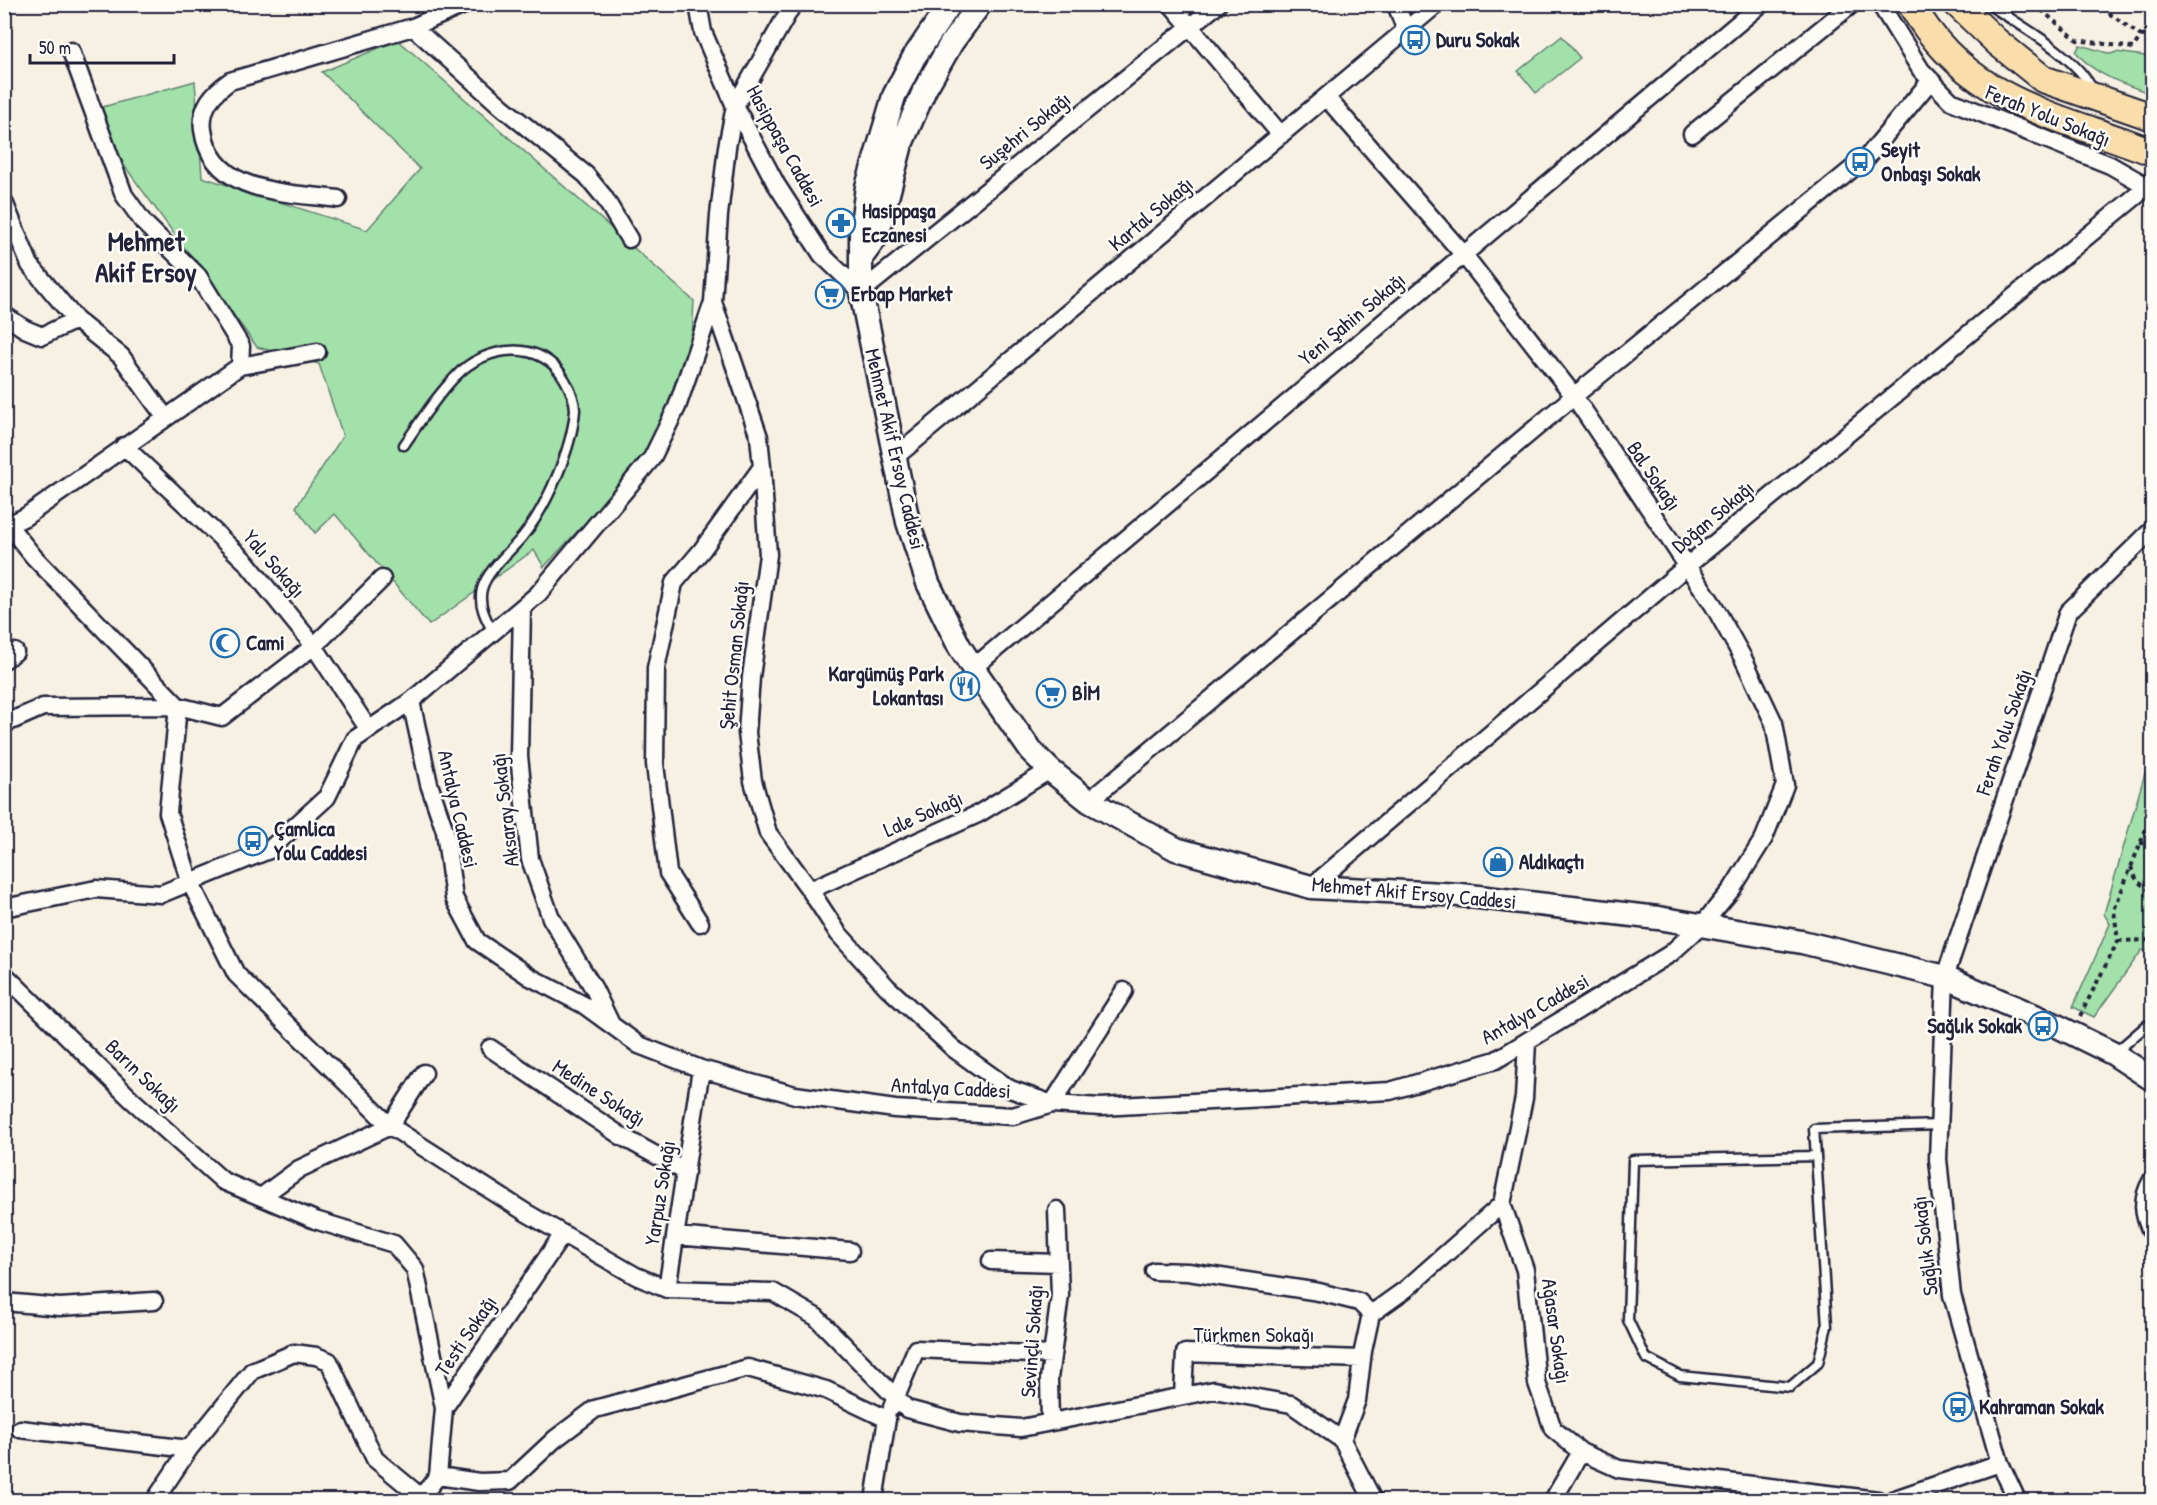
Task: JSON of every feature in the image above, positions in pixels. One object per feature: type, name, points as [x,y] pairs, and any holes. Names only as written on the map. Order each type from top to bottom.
[{"type":"main road","name":"Mehmet Akif Ersoy Caddesi","points":[[950,4],[914,57],[894,96],[867,187],[861,231],[861,292],[908,522],[928,583],[959,646],[973,668],[1030,751],[1050,770],[1089,801],[1176,849],[1311,887],[1461,895],[1702,924],[1802,942],[1945,977],[2114,1054],[2152,1080]]},
{"type":"main road","points":[[861,258],[877,236],[902,144],[925,89],[952,42],[980,4]]},
{"type":"main road","points":[[1911,4],[1925,30],[1950,57],[1968,74],[2005,98],[2152,152]]},
{"type":"main road","points":[[1957,4],[1997,42],[2043,79],[2152,123]]},
{"type":"main road","points":[[2099,101],[2152,117]]},
{"type":"street","points":[[338,199],[259,188],[232,178],[220,169],[205,145],[204,111],[210,98],[230,81],[413,27],[466,4]]},
{"type":"street","name":"Hasippaşa Caddesi","points":[[698,4],[703,32],[735,106],[776,184],[822,255],[861,292]]},
{"type":"street","points":[[4,908],[96,889],[161,894],[269,850],[327,797],[356,739],[411,701],[538,594],[652,458],[677,407],[712,302],[726,147],[735,106],[793,4]]},
{"type":"street","points":[[1170,4],[1281,135]]},
{"type":"street","name":"Suşehri Sokağı","points":[[861,292],[1218,4]]},
{"type":"street","points":[[1396,4],[1406,31]]},
{"type":"street","name":"Kartal Sokağı","points":[[894,458],[1437,4]]},
{"type":"street","name":"Yeni Şahin Sokağı","points":[[973,668],[1761,4]]},
{"type":"street","points":[[1692,134],[1852,4]]},
{"type":"street","name":"Ferah Yolu Sokağı","points":[[1880,4],[1921,69],[1951,100],[2110,165],[2150,188]]},
{"type":"street","points":[[413,27],[502,107],[586,174],[604,197],[629,239]]},
{"type":"street","points":[[71,51],[124,195],[151,232],[198,276],[241,346],[240,366]]},
{"type":"street","points":[[1089,801],[1574,396],[1868,156],[1931,80]]},
{"type":"street","name":"Bal Sokağı","points":[[1326,97],[1464,255],[1574,396],[1687,567],[1743,658],[1774,723],[1785,785],[1764,838],[1732,889],[1702,924]]},
{"type":"street","name":"Doğan Sokağı","points":[[1311,887],[1687,567],[2150,188]]},
{"type":"street","points":[[4,202],[30,265],[76,320],[121,356],[165,417]]},
{"type":"street","name":"Şehit Osman Sokağı","points":[[712,302],[759,437],[768,555],[751,677],[747,733],[753,781],[768,833],[845,941],[887,987],[954,1049],[1010,1089],[1052,1104]]},
{"type":"street","points":[[4,315],[25,329],[42,336],[76,320]]},
{"type":"street","points":[[317,352],[240,366],[25,517],[6,524],[34,557],[178,706],[168,813],[190,882],[236,974],[390,1126],[563,1234],[636,1276],[667,1289],[773,1292],[816,1317],[907,1409],[960,1423],[1021,1428],[1214,1390],[1291,1404],[1342,1440],[1373,1500]]},
{"type":"street","name":"Yalı Sokağı","points":[[124,446],[246,562],[314,646],[369,730]]},
{"type":"street","points":[[700,923],[668,873],[655,764],[656,668],[674,583],[702,550],[762,467]]},
{"type":"street","name":"Ferah Yolu Sokağı","points":[[1945,977],[2068,612],[2152,531]]},
{"type":"street","points":[[4,724],[44,707],[178,706],[222,717],[314,646],[382,579]]},
{"type":"street","name":"Aksaray Sokağı","points":[[522,608],[519,756],[530,859],[551,918],[594,989],[611,1025]]},
{"type":"street","name":"Antalya Caddesi","points":[[411,701],[429,784],[445,831],[454,898],[477,941],[530,977],[584,1005],[639,1045],[701,1069],[795,1095],[895,1109],[1013,1116],[1052,1104],[1101,1107],[1390,1091],[1497,1060],[1670,954],[1702,924]]},
{"type":"street","name":"Lale Sokağı","points":[[810,890],[978,814],[1050,770]]},
{"type":"street","name":"Barın Sokağı","points":[[4,974],[131,1099],[224,1181],[315,1220],[394,1244],[415,1269],[444,1408]]},
{"type":"street","name":"Sağlık Sokağı","points":[[1945,977],[1938,1159],[1952,1295],[2000,1463],[2017,1500]]},
{"type":"street","points":[[1052,1104],[1124,991]]},
{"type":"street","points":[[1342,1440],[1357,1400],[1371,1314],[1406,1288],[1502,1204],[1524,1098],[1527,1042]]},
{"type":"street","name":"Medine Sokağı","points":[[490,1048],[621,1136],[686,1172]]},
{"type":"street","name":"Yarpuz Sokağı","points":[[667,1289],[701,1069]]},
{"type":"street","points":[[261,1197],[299,1169],[390,1126],[424,1073]]},
{"type":"street","points":[[2152,1180],[2145,1192],[2144,1217],[2152,1233]]},
{"type":"street","name":"Ağasar Sokağı","points":[[1502,1204],[1525,1270],[1537,1383],[1553,1429],[1581,1452],[1619,1469],[1878,1500]]},
{"type":"street","name":"Sevinçli Sokağı","points":[[1050,1422],[1049,1379],[1060,1295],[1057,1210]]},
{"type":"street","name":"Testi Sokağı","points":[[438,1476],[444,1408],[563,1234]]},
{"type":"street","points":[[676,1236],[850,1251]]},
{"type":"street","name":"Sevinçli Sokağı","points":[[991,1261],[1059,1263]]},
{"type":"street","points":[[1154,1271],[1188,1272],[1319,1292],[1359,1302],[1371,1314]]},
{"type":"street","points":[[4,1302],[60,1307],[154,1301]]},
{"type":"street","points":[[874,1500],[887,1419],[916,1349],[1052,1355]]},
{"type":"street","points":[[155,1500],[189,1449],[252,1371],[294,1353],[316,1356],[330,1361],[375,1459],[420,1499],[438,1476],[479,1482],[510,1481],[555,1439],[595,1409],[748,1368],[826,1390],[887,1419]]},
{"type":"street","name":"Türkmen Sokağı","points":[[1182,1396],[1185,1353],[1362,1359]]},
{"type":"street","points":[[20,1429],[189,1449]]},
{"type":"street","points":[[1553,1500],[1581,1452]]},
{"type":"street","points":[[1892,1500],[2000,1463]]},
{"type":"lane","points":[[1988,4],[2084,73],[2099,101]]},
{"type":"lane","points":[[404,445],[452,379],[486,355],[502,350],[517,350],[536,355],[550,363],[563,376],[571,392],[575,409],[558,472],[525,533],[484,581],[481,603],[493,632]]},
{"type":"lane","points":[[2114,1054],[2146,1026],[2152,1030]]},
{"type":"lane","points":[[1816,1156],[1633,1160],[1628,1320],[1646,1358],[1680,1376],[1790,1387],[1818,1363],[1827,1326],[1816,1156],[1814,1129],[1940,1125]]},
{"type":"path","points":[[2034,4],[2077,40],[2133,48],[2141,36]]},
{"type":"path","points":[[2096,4],[2141,36],[2152,35]]},
{"type":"path","points":[[2071,1033],[2118,941],[2114,910],[2140,843],[2152,819]]},
{"type":"path","points":[[2140,843],[2152,844]]},
{"type":"path","points":[[2131,867],[2137,880],[2152,892]]},
{"type":"path","points":[[2118,941],[2152,940]]},
{"type":"green space","points":[[1562,36],[1580,58],[1536,93],[1518,71]]},
{"type":"green space","points":[[398,40],[694,301],[691,357],[654,449],[544,567],[534,550],[429,625],[335,514],[315,533],[296,507],[343,436],[319,364],[257,347],[85,112],[195,81],[202,177],[367,230],[420,169],[322,72]]},
{"type":"green space","points":[[2080,45],[2111,54],[2116,52],[2152,57],[2152,94],[2111,78],[2092,67],[2076,52]]},
{"type":"green space","points":[[2152,749],[2152,952],[2142,950],[2094,1017],[2073,1007],[2110,924],[2104,914]]},
{"type":"place","name":"Duru Sokak","points":[[1415,40]]},
{"type":"place","name":"Seyit Onbaşı Sokak","points":[[1860,162]]},
{"type":"place","name":"Hasippaşa Eczanesi","points":[[841,223]]},
{"type":"place","name":"Erbap Market","points":[[830,294]]},
{"type":"place","name":"Cami","points":[[225,643]]},
{"type":"place","name":"Kargümüş Park Lokantası","points":[[965,686]]},
{"type":"place","name":"BİM","points":[[1051,693]]},
{"type":"place","name":"Çamlica Yolu Caddesi","points":[[253,841]]},
{"type":"place","name":"Aldıkaçtı","points":[[1498,862]]},
{"type":"place","name":"Sağlık Sokak","points":[[2043,1026]]},
{"type":"place","name":"Kahraman Sokak","points":[[1958,1407]]},
{"type":"district","name":"Mehmet Akif Ersoy","points":[[146,258]]}]
